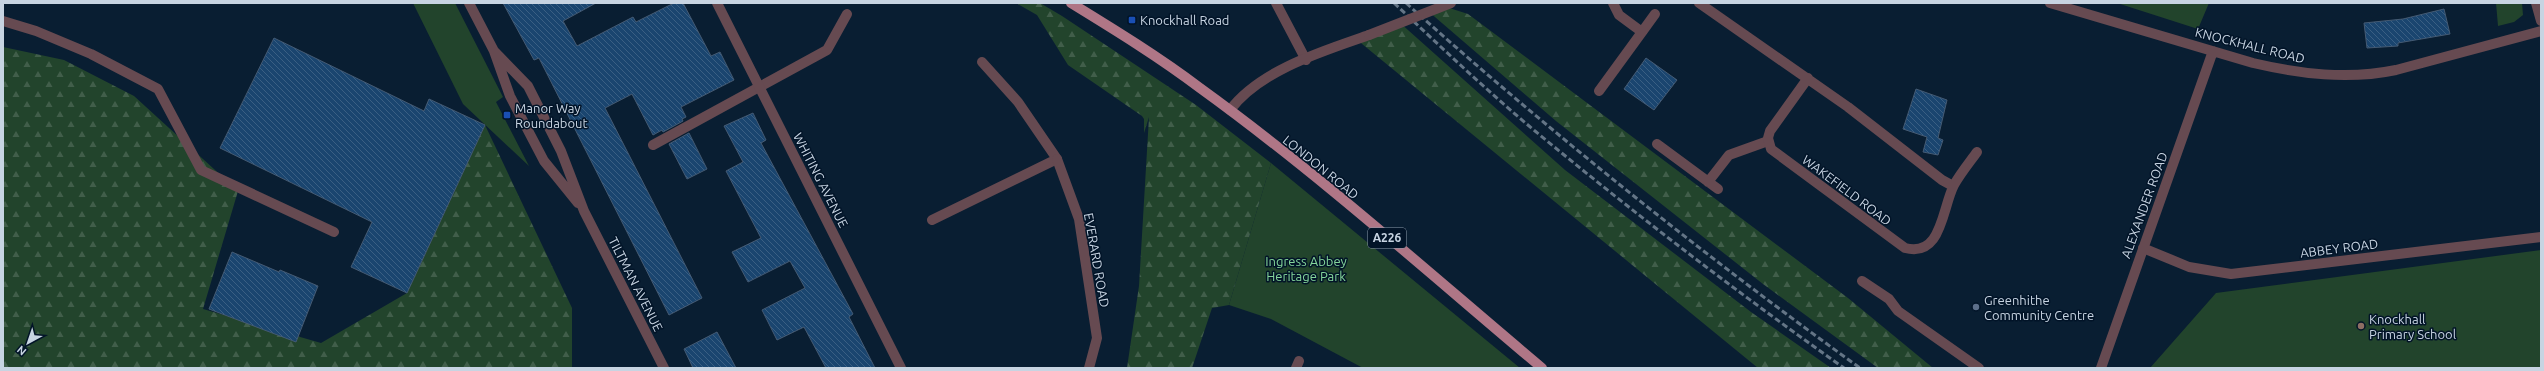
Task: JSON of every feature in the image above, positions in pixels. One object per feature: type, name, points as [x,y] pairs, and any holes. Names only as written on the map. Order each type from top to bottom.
[{"type":"main road","name":"LONDON ROAD","points":[[1071,3],[1160,59],[1230,110],[1324,186],[1542,368]]},
{"type":"street","name":"WHITING AVENUE","points":[[717,3],[901,368]]},
{"type":"street","points":[[1276,3],[1306,60]]},
{"type":"street","points":[[1230,110],[1239,99],[1261,80],[1369,34],[1451,3]]},
{"type":"street","points":[[1613,3],[1619,15],[1642,32]]},
{"type":"street","points":[[1699,3],[1808,78],[1942,180],[1953,186]]},
{"type":"street","name":"KNOCKHALL ROAD","points":[[2050,3],[2213,51],[2283,69],[2324,74],[2371,74],[2417,65],[2541,31]]},
{"type":"street","points":[[2536,3],[2541,21]]},
{"type":"street","name":"TILTMAN AVENUE","points":[[472,4],[494,51],[510,96],[544,161],[584,211]]},
{"type":"street","points":[[653,145],[760,88],[827,50],[847,14]]},
{"type":"street","points":[[1599,91],[1655,14]]},
{"type":"street","points":[[3,21],[36,31],[91,54],[127,71],[158,89],[201,170],[334,232]]},
{"type":"street","name":"TILTMAN AVENUE","points":[[494,51],[528,86],[561,151],[584,211],[664,368]]},
{"type":"street","name":"ALEXANDER ROAD","points":[[2101,368],[2213,51]]},
{"type":"street","name":"EVERARD ROAD","points":[[982,62],[1018,102],[1057,159],[1080,227],[1097,338],[1089,368]]},
{"type":"street","points":[[1708,182],[1729,155],[1768,141],[1771,128],[1808,78]]},
{"type":"street","name":"WAKEFIELD ROAD","points":[[1768,141],[1775,152],[1907,248],[1925,247],[1933,240],[1953,186],[1977,152]]},
{"type":"street","points":[[1657,144],[1718,189]]},
{"type":"street","points":[[932,220],[1057,159]]},
{"type":"street","name":"ABBEY ROAD","points":[[2143,248],[2189,267],[2231,274],[2541,237]]},
{"type":"street","points":[[1862,281],[1889,299],[1898,311],[1979,368]]},
{"type":"green space","points":[[413,3],[455,3],[503,97],[496,102],[529,166],[463,104]]},
{"type":"green space","points":[[1016,3],[1040,3],[1062,16],[1196,105],[1271,163],[1229,305],[1212,308],[1192,368],[1127,368],[1139,286],[1149,117],[1144,133],[1144,119],[1142,116],[1068,65],[1037,15]]},
{"type":"green space","points":[[2117,3],[2209,3],[2198,29]]},
{"type":"green space","points":[[2496,3],[2522,3],[2523,15],[2514,22],[2498,26]]},
{"type":"green space","points":[[1443,6],[1468,14],[1848,298],[1933,368],[1878,368],[1763,284],[1556,121],[1428,11]]},
{"type":"green space","points":[[1399,22],[1565,170],[1751,312],[1831,368],[1758,368],[1356,39]]},
{"type":"green space","points":[[3,47],[64,60],[134,96],[238,191],[203,309],[321,343],[407,293],[485,125],[572,308],[572,368],[3,368]]},
{"type":"green space","name":"Ingress Abbey Heritage Park","points":[[1271,163],[1520,368],[1363,368],[1271,319],[1229,305]]},
{"type":"green space","name":"Knockhall Primary School","points":[[2541,250],[2541,368],[2150,368],[2216,293]]},
{"type":"building","points":[[503,3],[596,3],[563,21],[577,46],[633,17],[636,22],[674,3],[683,3],[711,56],[720,52],[734,80],[681,107],[686,117],[682,119],[683,121],[663,132],[662,130],[653,135],[632,94],[605,108],[702,298],[669,315],[539,58],[534,60]]},
{"type":"building","points":[[2444,9],[2450,34],[2398,43],[2398,46],[2367,48],[2364,23],[2403,19]]},
{"type":"building","points":[[274,38],[424,111],[429,99],[485,125],[407,293],[351,267],[372,222],[220,148]]},
{"type":"building","points":[[1646,58],[1677,80],[1654,110],[1624,89]]},
{"type":"building","points":[[1916,89],[1947,100],[1938,138],[1943,140],[1938,155],[1923,152],[1927,137],[1903,129]]},
{"type":"building","points":[[753,113],[766,140],[761,143],[853,314],[849,317],[875,368],[826,368],[804,327],[777,340],[762,310],[805,288],[790,261],[748,282],[732,252],[761,238],[726,171],[743,162],[724,126]]},
{"type":"building","points":[[689,133],[707,169],[687,179],[669,144]]},
{"type":"building","points":[[232,252],[279,272],[280,270],[318,286],[296,342],[209,309]]},
{"type":"building","points":[[717,332],[736,368],[693,368],[684,349]]},
{"type":"railway","points":[[1394,3],[1499,100],[1573,162],[1687,252],[1844,368]]},
{"type":"railway","points":[[1406,3],[1516,99],[1628,192],[1685,237],[1860,368]]},
{"type":"place","name":"Knockhall Road","points":[[1132,20]]},
{"type":"place","name":"Manor Way Roundabout","points":[[507,115]]},
{"type":"place","name":"Greenhithe Community Centre","points":[[1976,307]]},
{"type":"place","name":"Knockhall Primary School","points":[[2361,326]]}]
